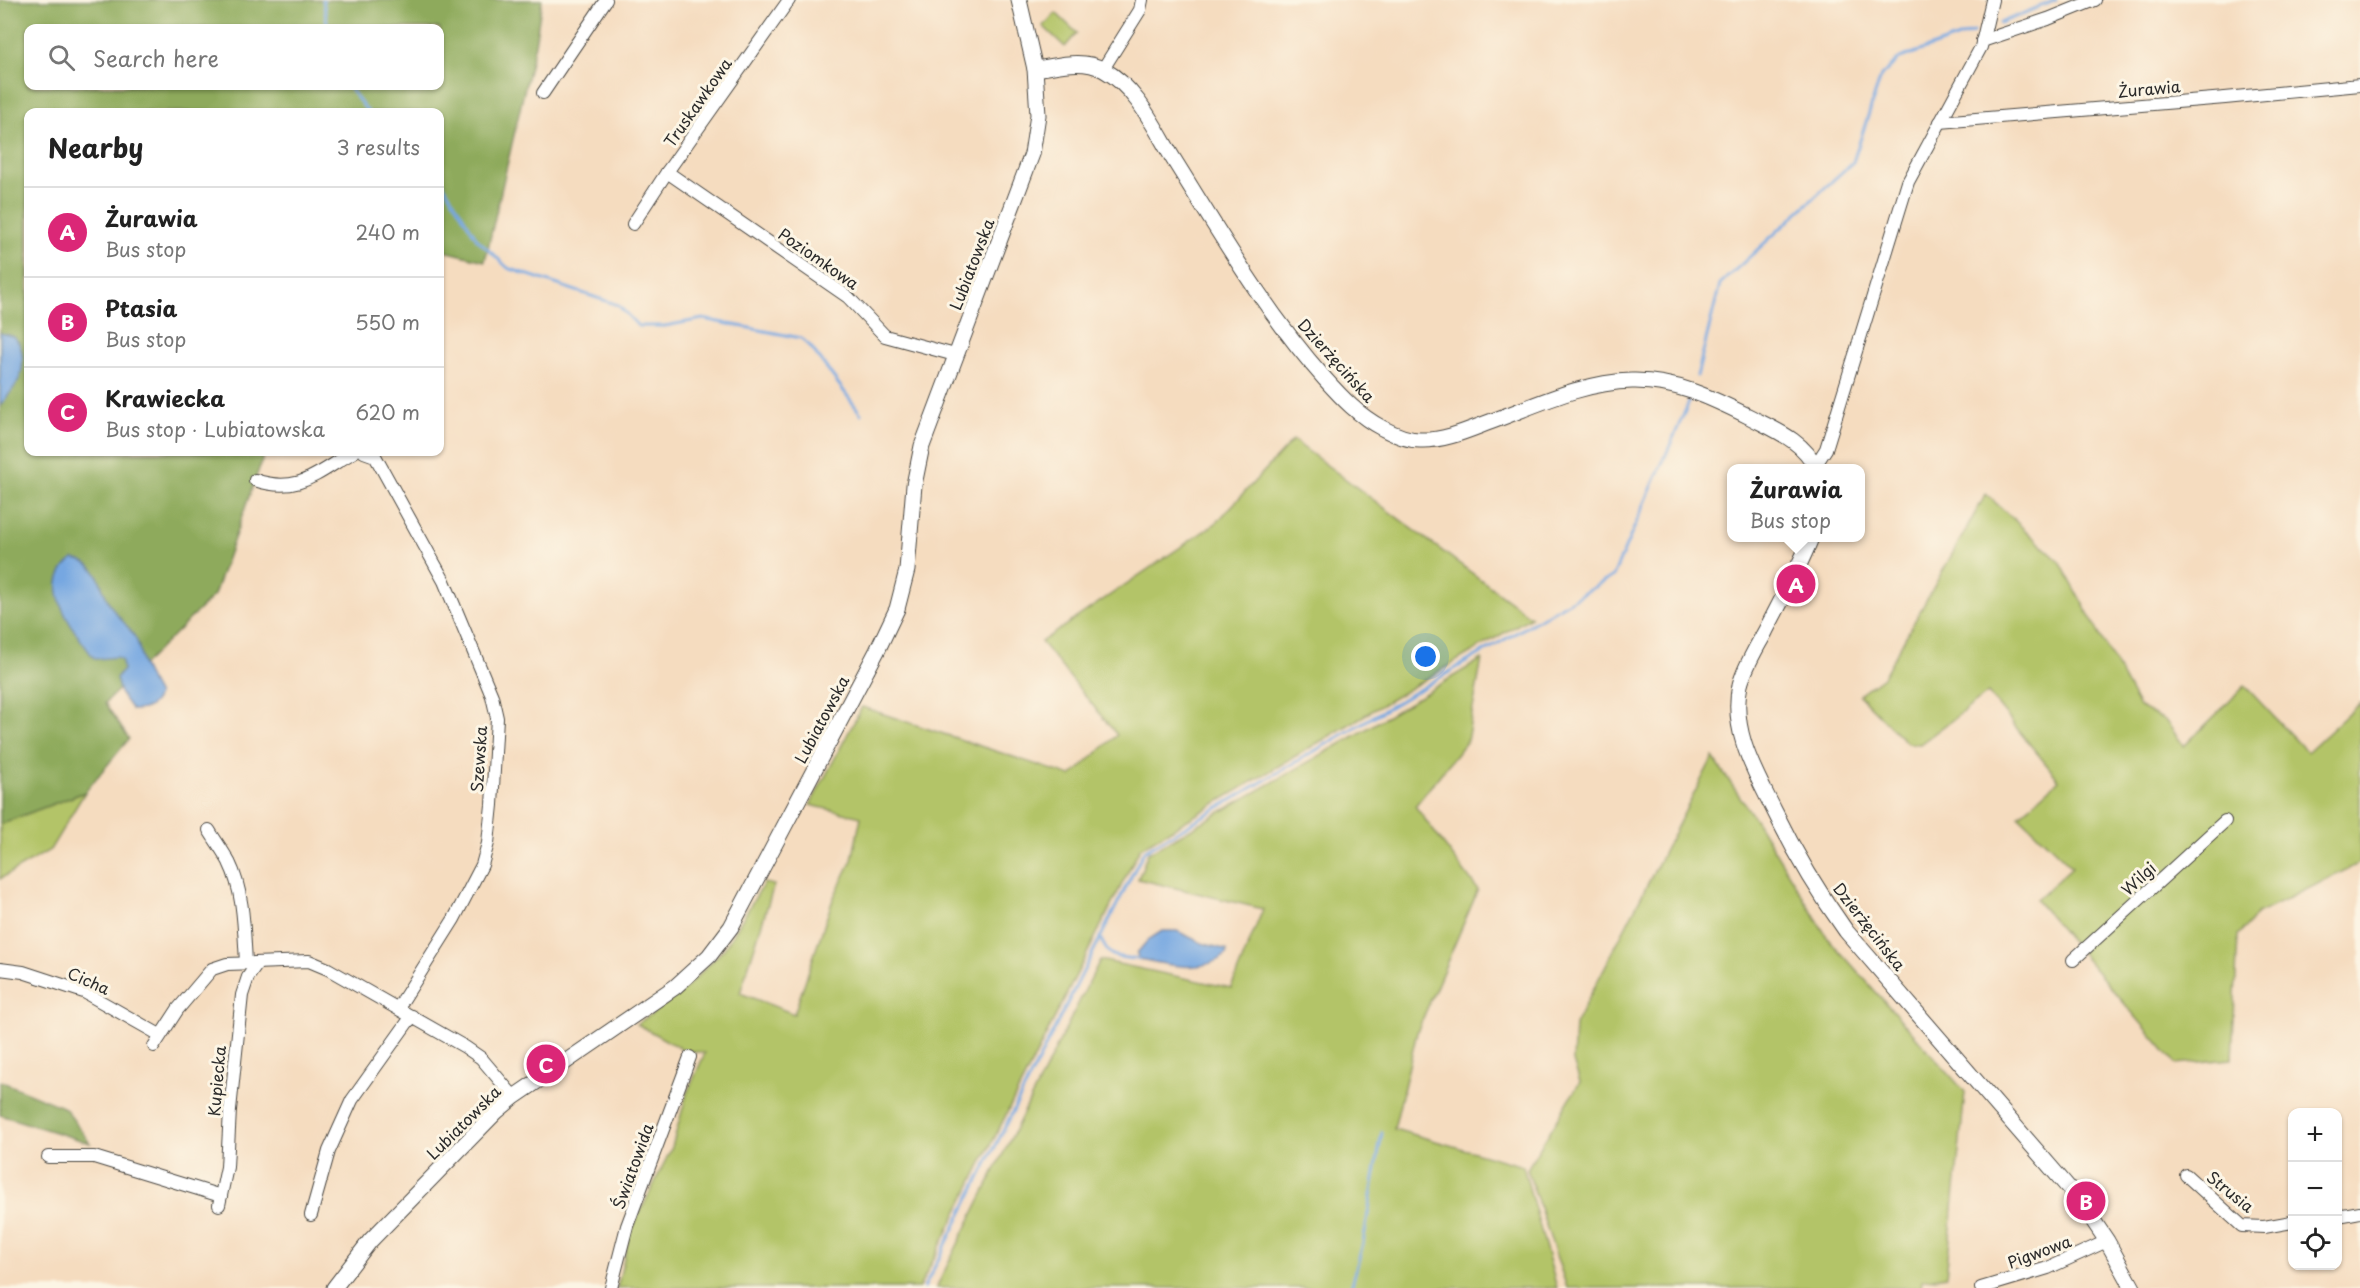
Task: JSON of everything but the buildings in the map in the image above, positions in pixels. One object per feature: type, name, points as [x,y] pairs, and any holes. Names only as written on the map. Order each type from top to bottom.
[{"type":"street","points":[[543,93],[606,0]]},
{"type":"street","name":"Truskawkowa","points":[[633,224],[667,172],[789,0]]},
{"type":"street","name":"Lubiatowska","points":[[334,1288],[370,1241],[476,1132],[514,1097],[675,987],[709,956],[736,918],[897,609],[907,570],[914,485],[922,446],[1032,154],[1038,115],[1035,69],[1018,0]]},
{"type":"street","points":[[1035,69],[1085,63],[1103,69],[1140,10],[1142,0]]},
{"type":"street","points":[[1817,464],[1826,449],[1908,182],[1982,41],[1992,0]]},
{"type":"street","points":[[1982,41],[2048,19],[2095,0]]},
{"type":"street","name":"Dzierżęcińska","points":[[1103,69],[1132,94],[1297,348],[1350,405],[1384,429],[1417,440],[1442,438],[1578,389],[1630,381],[1663,383],[1692,390],[1781,433],[1807,454],[1813,464]]},
{"type":"street","name":"Żurawia","points":[[1940,122],[2360,85]]},
{"type":"street","name":"Poziomkowa","points":[[667,172],[848,297],[885,336],[955,355]]},
{"type":"street","points":[[255,480],[280,486],[296,484],[310,479],[347,456]]},
{"type":"street","name":"Szewska","points":[[375,456],[444,581],[492,696],[497,718],[492,805],[488,843],[482,865],[454,919],[398,1008]]},
{"type":"street","name":"Dzierżęcińska","points":[[1809,542],[1802,561],[1741,683],[1738,710],[1750,763],[1799,860],[1846,931],[2080,1201],[2108,1241],[2133,1288]]},
{"type":"street","name":"Wilgi","points":[[2073,960],[2225,820]]},
{"type":"street","points":[[209,830],[228,861],[236,880],[252,963],[309,961],[318,964],[412,1016],[481,1058],[514,1097]]},
{"type":"street","name":"Cicha","points":[[0,969],[23,972],[84,992],[157,1041],[177,1009],[212,969],[227,964],[252,963]]},
{"type":"street","name":"Kupiecka","points":[[48,1157],[94,1157],[220,1200],[228,1167],[231,1101],[242,995],[252,963]]},
{"type":"street","points":[[311,1215],[329,1151],[352,1100],[412,1016]]},
{"type":"street","name":"Światowida","points":[[611,1288],[627,1226],[690,1057]]},
{"type":"street","name":"Strusia","points":[[2186,1175],[2242,1226],[2264,1227],[2288,1223]]},
{"type":"street","points":[[2342,1215],[2360,1212]]},
{"type":"street","name":"Pigwowa","points":[[1981,1288],[2048,1268],[2108,1241]]},
{"type":"green space","points":[[0,0],[542,0],[535,44],[485,261],[444,251],[444,108],[24,108],[24,456],[264,456],[214,595],[105,703],[129,739],[85,792],[0,824]]},
{"type":"green space","points":[[1056,13],[1077,33],[1065,47],[1043,26]]},
{"type":"green space","points":[[1293,440],[1531,617],[1140,848],[919,1288],[617,1288],[630,1233],[672,1147],[687,1093],[705,1053],[683,1050],[637,1024],[680,994],[724,949],[764,883],[774,885],[740,993],[794,1014],[833,899],[852,860],[861,817],[810,805],[862,707],[1071,776],[1117,735],[1041,642],[1216,523]]},
{"type":"green space","points":[[1986,494],[2060,562],[2139,707],[2165,720],[2184,746],[2245,686],[2307,752],[2360,703],[2360,863],[2257,914],[2238,935],[2232,1059],[2176,1064],[2036,900],[2072,867],[2019,816],[2059,780],[1988,693],[1920,744],[1907,743],[1859,695],[1883,677]]},
{"type":"green space","points":[[1482,659],[1467,741],[1415,806],[1478,890],[1417,1032],[1394,1129],[1523,1166],[1557,1288],[936,1288],[1100,960],[1231,988],[1263,909],[1138,879],[1148,853],[1358,734]]},
{"type":"green space","points":[[1713,757],[1759,825],[1827,937],[1965,1092],[1946,1276],[1922,1280],[1921,1288],[1567,1288],[1527,1169],[1580,1082],[1573,1061],[1575,1025]]},
{"type":"green space","points":[[85,792],[50,850],[0,879],[0,824]]},
{"type":"green space","points":[[0,1081],[65,1108],[90,1143],[0,1115]]},
{"type":"water","points":[[0,333],[14,337],[18,341],[23,360],[19,378],[0,406]]},
{"type":"water","points":[[73,559],[82,561],[95,571],[111,606],[136,639],[143,666],[158,695],[154,703],[148,707],[132,710],[120,693],[116,678],[123,670],[122,660],[117,657],[97,659],[93,657],[69,622],[58,595],[58,582],[62,570]]},
{"type":"water","points":[[1162,931],[1177,931],[1202,943],[1227,950],[1226,955],[1205,965],[1194,966],[1138,959],[1137,953],[1148,940]]},
{"type":"waterway","points":[[323,0],[327,24]]},
{"type":"waterway","points":[[2000,23],[2056,0]]},
{"type":"waterway","points":[[1697,376],[1720,284],[1853,162],[1881,76],[1900,58],[1973,32]]},
{"type":"waterway","points":[[351,90],[365,108]]},
{"type":"waterway","points":[[444,185],[477,239],[508,268],[618,305],[638,326],[665,326],[703,319],[801,338],[810,346],[861,414]]},
{"type":"waterway","points":[[924,1288],[1144,851],[1613,576],[1689,402]]},
{"type":"waterway","points":[[1100,937],[1110,954],[1138,959]]},
{"type":"waterway","points":[[1351,1288],[1363,1243],[1382,1132]]},
{"type":"place","name":"Żurawia","points":[[1796,584]]},
{"type":"place","name":"Krawiecka","points":[[546,1064]]},
{"type":"place","name":"Ptasia","points":[[2086,1201]]}]
